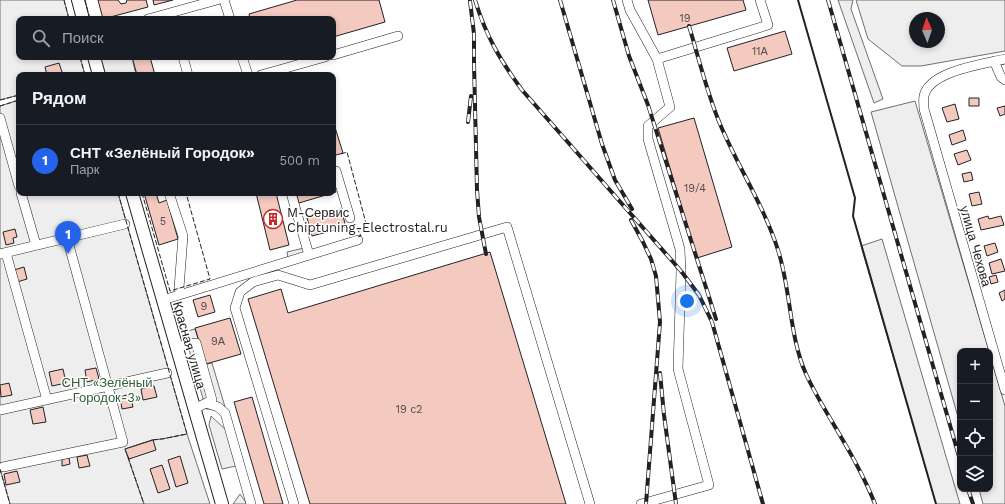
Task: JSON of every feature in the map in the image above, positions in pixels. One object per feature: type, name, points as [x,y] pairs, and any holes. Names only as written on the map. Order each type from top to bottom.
[{"type":"main road","points":[[78,0],[82,16]]},
{"type":"main road","points":[[95,60],[98,72]]},
{"type":"main road","name":"Красная улица","points":[[133,196],[222,504]]},
{"type":"street","points":[[172,16],[217,0]]},
{"type":"street","points":[[224,0],[229,16]]},
{"type":"street","points":[[627,0],[630,10],[657,59],[670,107],[648,126],[648,139],[680,249],[681,271],[678,369],[709,485],[641,504]]},
{"type":"street","points":[[657,59],[768,25],[760,0]]},
{"type":"street","points":[[336,54],[398,36]]},
{"type":"street","points":[[1005,59],[994,62],[1001,77],[1005,80]]},
{"type":"street","points":[[184,60],[187,72]]},
{"type":"street","points":[[243,60],[247,72]]},
{"type":"street","points":[[272,72],[314,60]]},
{"type":"street","name":"улица Чехова","points":[[994,62],[956,71],[944,75],[931,83],[924,96],[924,109],[1005,390]]},
{"type":"street","points":[[0,118],[16,175]]},
{"type":"street","points":[[336,171],[350,218]]},
{"type":"street","points":[[22,196],[36,246]]},
{"type":"street","points":[[170,196],[182,236],[179,288],[180,294]]},
{"type":"street","points":[[292,196],[309,255]]},
{"type":"street","points":[[47,400],[3,254],[125,224]]},
{"type":"street","points":[[294,504],[236,308],[240,292],[253,282],[278,275],[310,285],[508,227],[590,504]]},
{"type":"street","points":[[3,467],[123,442],[67,238]]},
{"type":"street","points":[[163,300],[358,240]]},
{"type":"street","points":[[176,347],[196,343],[212,400],[194,409]]},
{"type":"street","points":[[0,410],[166,373]]},
{"type":"street","points":[[206,403],[218,407],[225,413],[251,504]]},
{"type":"green space","points":[[0,0],[64,0],[68,16],[16,16],[16,60],[81,60],[84,72],[16,72],[16,96],[0,100]]},
{"type":"green space","points":[[838,0],[853,0],[851,9],[883,99],[874,103]]},
{"type":"green space","points":[[856,0],[1005,0],[1005,51],[921,66],[902,66],[868,39]]},
{"type":"green space","points":[[99,60],[133,60],[135,72],[102,72]]},
{"type":"green space","name":"СНТ «Зелёный Городок-3»","points":[[16,101],[16,196],[119,196],[187,434],[152,440],[125,449],[144,504],[10,504],[0,469],[0,106]]},
{"type":"green space","points":[[915,101],[988,348],[957,348],[957,413],[871,112]]},
{"type":"green space","points":[[882,239],[960,504],[936,504],[861,246]]},
{"type":"green space","points":[[993,365],[1005,406],[1005,504],[983,504],[980,492],[993,492]]},
{"type":"green space","points":[[211,416],[226,430],[236,466],[222,469],[209,425]]},
{"type":"green space","points":[[240,494],[247,504],[233,504]]},
{"type":"shaded area","points":[[304,248],[305,253],[288,258],[287,252]]},
{"type":"shaded area","points":[[195,329],[206,364],[212,363],[225,407],[222,409],[206,409],[184,332]]},
{"type":"shaded area","points":[[187,434],[210,504],[144,504],[125,449],[152,440]]},
{"type":"building","points":[[98,0],[118,0],[121,4],[126,3],[127,0],[146,0],[148,7],[114,16],[102,16]]},
{"type":"building","points":[[153,0],[173,0],[154,5]]},
{"type":"building","points":[[297,0],[379,0],[385,22],[336,36],[336,16],[249,16],[249,14]]},
{"type":"building","points":[[648,0],[743,0],[746,10],[658,35]]},
{"type":"building","points":[[785,31],[792,54],[734,71],[727,48]]},
{"type":"building","points":[[133,60],[151,60],[154,72],[136,72]]},
{"type":"building","points":[[59,63],[62,72],[46,72],[45,67]]},
{"type":"building","points":[[969,98],[979,98],[979,106],[969,106]]},
{"type":"building","points":[[955,104],[959,119],[947,122],[942,108]]},
{"type":"building","points":[[1005,106],[1005,114],[1000,116],[997,108]]},
{"type":"building","points":[[694,118],[732,247],[697,258],[658,128]]},
{"type":"building","points":[[963,130],[966,140],[952,145],[949,135]]},
{"type":"building","points":[[336,131],[343,153],[336,155]]},
{"type":"building","points":[[967,150],[971,160],[958,165],[954,154]]},
{"type":"building","points":[[971,172],[973,180],[964,182],[962,174]]},
{"type":"building","points":[[979,192],[982,204],[972,206],[969,194]]},
{"type":"building","points":[[145,196],[157,196],[159,203],[167,200],[178,239],[159,245]]},
{"type":"building","name":"M-Сервис Chiptuning-Electrostal.ru","points":[[257,196],[277,196],[289,245],[270,250]]},
{"type":"building","points":[[297,196],[323,196],[299,203]]},
{"type":"building","points":[[341,209],[346,227],[312,236],[307,218]]},
{"type":"building","points":[[988,216],[989,219],[1001,216],[1004,225],[981,230],[978,219]]},
{"type":"building","points":[[15,229],[17,237],[13,238],[14,243],[6,245],[3,232]]},
{"type":"building","points":[[995,243],[998,252],[987,256],[984,246]]},
{"type":"building","points":[[490,252],[566,504],[310,504],[248,299],[281,289],[288,313]]},
{"type":"building","points":[[1001,259],[1005,271],[992,274],[989,263]]},
{"type":"building","points":[[24,267],[27,279],[17,282],[14,270]]},
{"type":"building","points":[[996,275],[998,282],[991,284],[989,277]]},
{"type":"building","points":[[1005,290],[1005,299],[1002,301],[999,293]]},
{"type":"building","points":[[210,295],[215,312],[198,317],[193,300]]},
{"type":"building","points":[[230,318],[241,354],[206,364],[195,328]]},
{"type":"building","points":[[96,368],[99,379],[87,382],[85,370]]},
{"type":"building","points":[[63,369],[66,383],[52,386],[49,372]]},
{"type":"building","points":[[9,383],[12,395],[1,397],[0,385]]},
{"type":"building","points":[[154,386],[157,397],[143,400],[141,389]]},
{"type":"building","points":[[130,394],[133,407],[122,409],[120,397]]},
{"type":"building","points":[[252,397],[283,504],[264,504],[234,402]]},
{"type":"building","points":[[43,407],[46,422],[33,424],[30,410]]},
{"type":"building","points":[[153,440],[156,450],[129,459],[125,449]]},
{"type":"building","points":[[87,455],[90,466],[79,468],[77,457]]},
{"type":"building","points":[[180,456],[188,483],[176,487],[168,460]]},
{"type":"building","points":[[69,458],[70,464],[62,466],[62,459]]},
{"type":"building","points":[[162,465],[170,489],[158,493],[150,469]]},
{"type":"building","points":[[17,471],[20,482],[6,485],[4,474]]},
{"type":"railway","points":[[475,0],[494,47],[522,90],[681,271],[699,295],[712,322],[763,504]]},
{"type":"railway","points":[[560,0],[602,144],[615,180],[632,209]]},
{"type":"railway","points":[[613,0],[629,56],[648,105],[716,319]]},
{"type":"railway","points":[[828,0],[959,456]]},
{"type":"railway","points":[[470,1],[474,34],[474,67]]},
{"type":"railway","points":[[689,26],[715,112],[766,218],[778,250],[800,359],[818,398],[855,462],[875,504]]},
{"type":"railway","points":[[474,63],[477,190],[479,217],[486,254]]},
{"type":"railway","points":[[468,122],[471,96]]},
{"type":"railway","points":[[631,220],[651,259],[656,276],[660,322],[646,504]]},
{"type":"railway","points":[[660,373],[676,504]]},
{"type":"railway","points":[[969,492],[973,504]]},
{"type":"fence","points":[[64,0],[68,16]]},
{"type":"fence","points":[[85,0],[89,16]]},
{"type":"fence","points":[[81,60],[84,72]]},
{"type":"fence","points":[[0,100],[16,96]]},
{"type":"fence","points":[[0,106],[16,101]]},
{"type":"fence","points":[[341,154],[347,152],[367,227],[358,230],[361,236],[357,237]]},
{"type":"fence","points":[[119,196],[187,434],[151,440]]},
{"type":"fence","points":[[143,196],[170,291],[210,279],[187,196]]},
{"type":"fence","points":[[128,457],[144,504]]},
{"type":"fence","points":[[0,469],[10,504]]},
{"type":"wall","points":[[798,0],[855,198],[853,216],[936,504]]},
{"type":"place","name":"M-Сервис Chiptuning-Electrostal.ru","points":[[273,219]]},
{"type":"place","name":"СНТ «Зелёный Городок»","points":[[68,254]]}]
